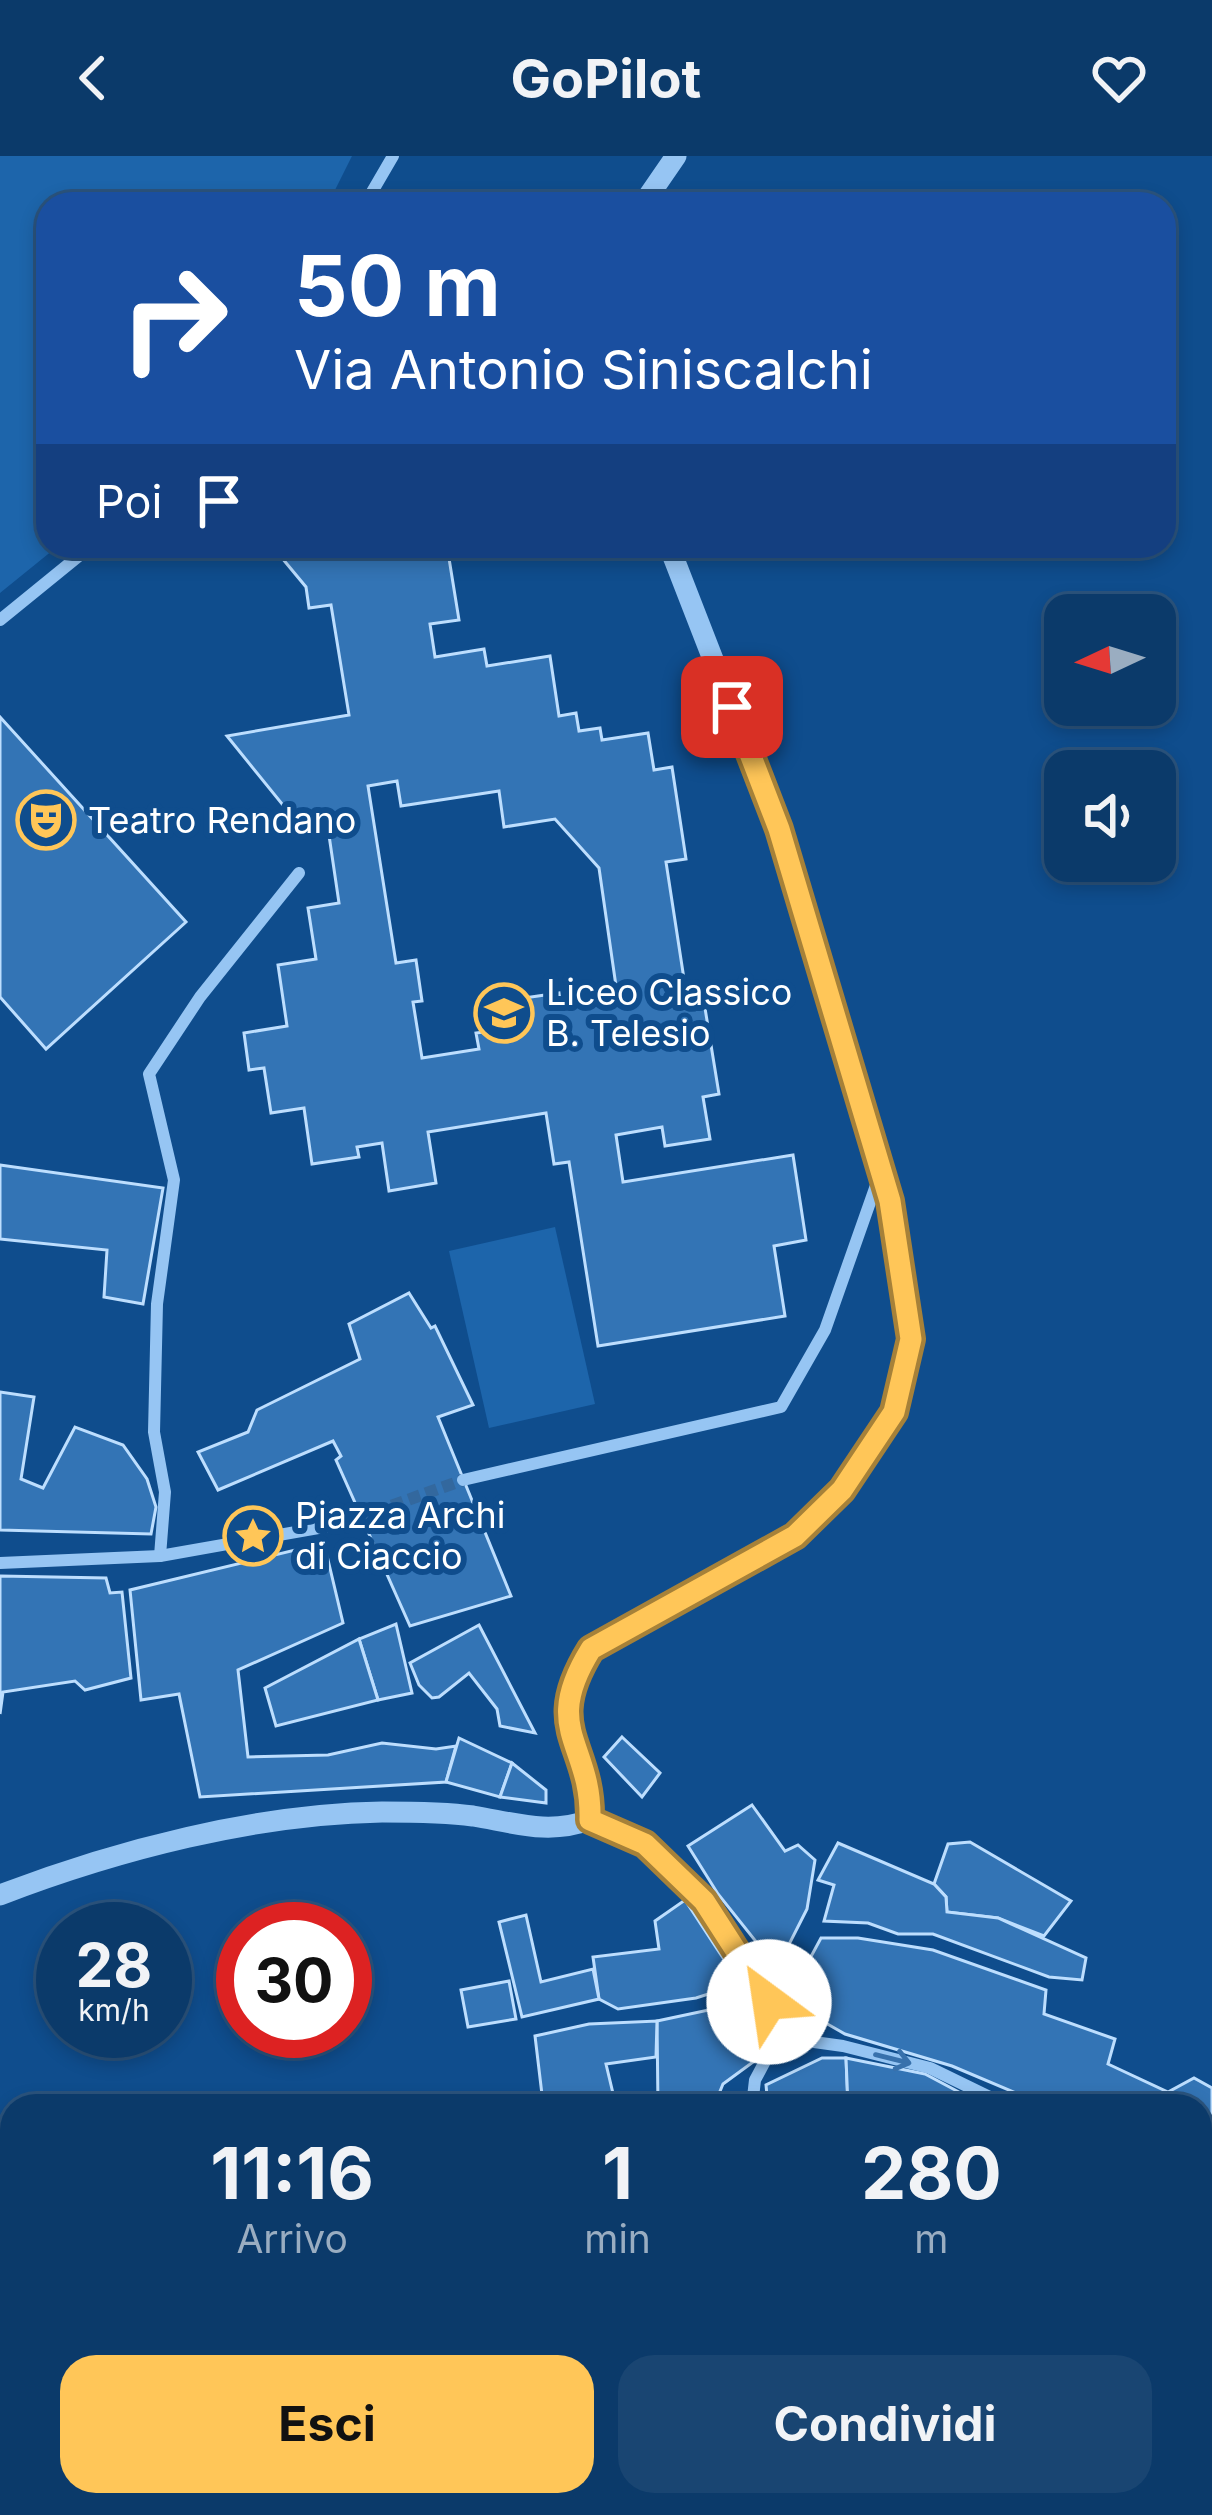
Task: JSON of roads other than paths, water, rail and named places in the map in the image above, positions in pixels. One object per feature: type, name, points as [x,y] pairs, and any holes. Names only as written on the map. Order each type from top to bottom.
[{"type":"street","points":[[372,192],[393,156]]},
{"type":"street","points":[[651,192],[676,156]]},
{"type":"street","points":[[0,620],[76,558]]},
{"type":"street","points":[[590,1820],[587,1785],[567,1729],[566,1701],[572,1680],[591,1649],[795,1536],[842,1490],[894,1412],[911,1339],[890,1201],[779,829],[674,558]]},
{"type":"street","points":[[160,1556],[165,1492],[154,1432],[157,1304],[174,1180],[148,1074],[200,997],[299,873]]},
{"type":"street","points":[[463,1480],[782,1407],[825,1330],[881,1173]]},
{"type":"street","points":[[0,1563],[160,1556],[341,1524]]},
{"type":"street","points":[[0,1895],[97,1858],[271,1824],[380,1812],[469,1815],[537,1829],[567,1828],[590,1820],[645,1844],[704,1901],[769,2002],[778,2037],[755,2080],[753,2094]]},
{"type":"street","points":[[778,2037],[930,2068],[983,2094]]},
{"type":"tunnel","points":[[341,1524],[463,1480]]},
{"type":"place","name":"Teatro Rendano","points":[[46,820]]},
{"type":"place","name":"Liceo Classico B. Telesio","points":[[504,1013]]},
{"type":"place","name":"Piazza Archi di Ciaccio","points":[[253,1536]]}]
